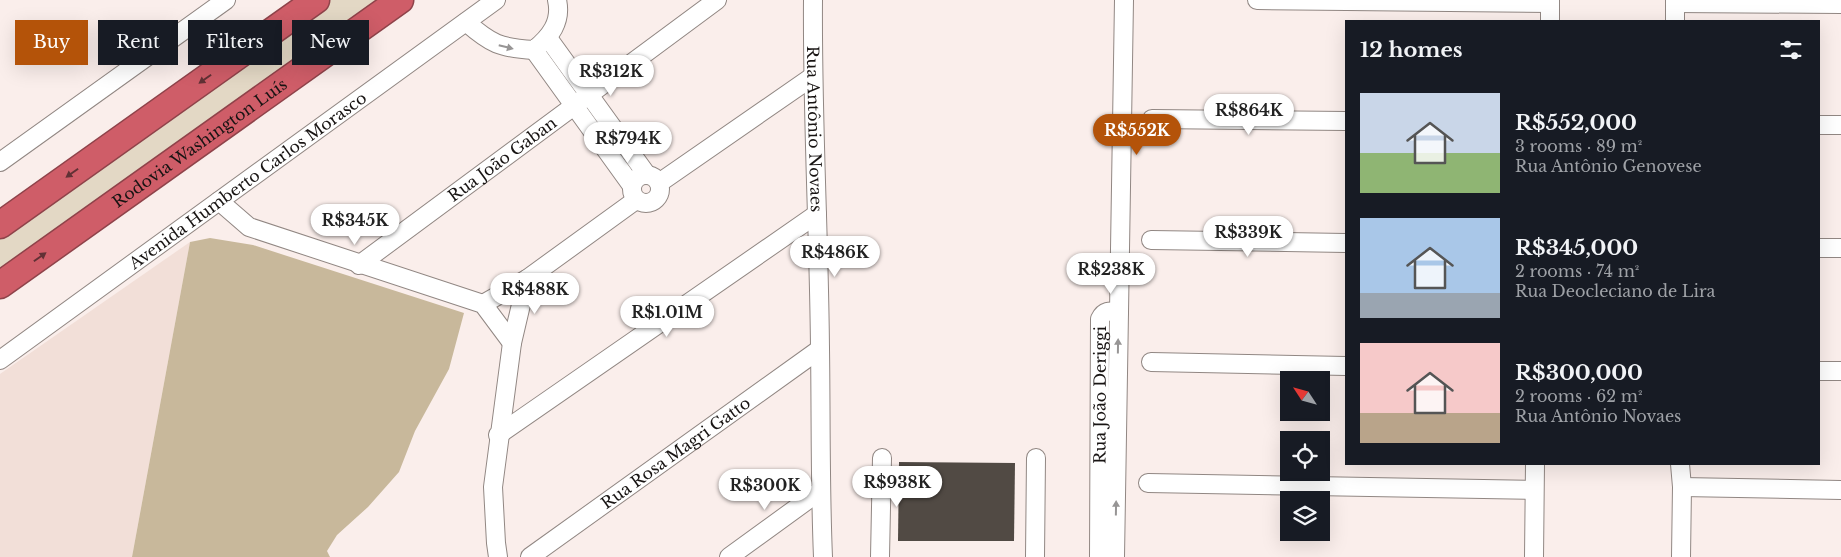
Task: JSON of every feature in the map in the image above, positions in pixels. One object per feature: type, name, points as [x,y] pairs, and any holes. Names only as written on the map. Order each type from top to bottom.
[{"type":"highway","points":[[0,225],[316,0]]},
{"type":"highway","name":"Rodovia Washington Luís","points":[[0,286],[400,0]]},
{"type":"street","points":[[0,162],[226,0]]},
{"type":"street","name":"Avenida Humberto Carlos Morasco","points":[[0,360],[150,249],[496,0]]},
{"type":"street","points":[[466,22],[494,44],[510,49],[534,50],[548,38],[556,22],[557,0]]},
{"type":"street","name":"Rua João Gaban","points":[[359,265],[717,0]]},
{"type":"street","name":"Rua Antônio Novaes","points":[[813,0],[812,76],[817,214],[820,349],[820,491],[823,557]]},
{"type":"street","points":[[1118,312],[1124,0]]},
{"type":"street","points":[[1257,0],[1550,2],[1550,20]]},
{"type":"street","points":[[1675,20],[1675,2],[1841,4]]},
{"type":"street","points":[[534,50],[634,193],[645,204],[654,201],[660,193],[653,179],[548,38]]},
{"type":"street","points":[[483,304],[527,279],[634,193],[638,177],[653,179],[812,76]]},
{"type":"street","points":[[1152,118],[1345,121]]},
{"type":"street","points":[[1820,125],[1841,125]]},
{"type":"street","points":[[219,201],[249,227],[359,265],[483,304],[512,343]]},
{"type":"street","points":[[498,435],[817,214]]},
{"type":"street","points":[[1150,240],[1345,242]]},
{"type":"street","points":[[1820,248],[1841,248]]},
{"type":"street","points":[[498,557],[493,487],[498,435],[512,343],[527,279]]},
{"type":"street","name":"Rua João Deriggi","points":[[1099,557],[1100,318],[1102,313],[1106,311],[1118,312],[1115,557]]},
{"type":"street","name":"Rua Rosa Magri Gatto","points":[[530,557],[820,349]]},
{"type":"street","points":[[1150,362],[1345,366]]},
{"type":"street","points":[[1820,371],[1841,371]]},
{"type":"street","points":[[880,557],[882,458]]},
{"type":"street","points":[[1035,557],[1036,458]]},
{"type":"street","points":[[1534,557],[1536,465]]},
{"type":"street","points":[[1680,465],[1682,487],[1681,557]]},
{"type":"street","points":[[1148,483],[1534,490]]},
{"type":"street","points":[[1682,487],[1841,490]]},
{"type":"street","points":[[729,557],[820,491]]},
{"type":"shaded area","points":[[329,0],[380,0],[352,20],[301,20]]},
{"type":"shaded area","points":[[292,26],[292,63],[0,271],[0,234],[238,65],[282,65],[282,33]]},
{"type":"shaded area","points":[[210,238],[253,245],[464,313],[449,369],[415,431],[399,472],[368,507],[337,535],[327,551],[330,557],[132,557],[190,242]]},
{"type":"shaded area","points":[[190,242],[132,557],[0,557],[0,374]]},
{"type":"building","points":[[899,462],[1015,463],[1014,541],[898,541]]}]
